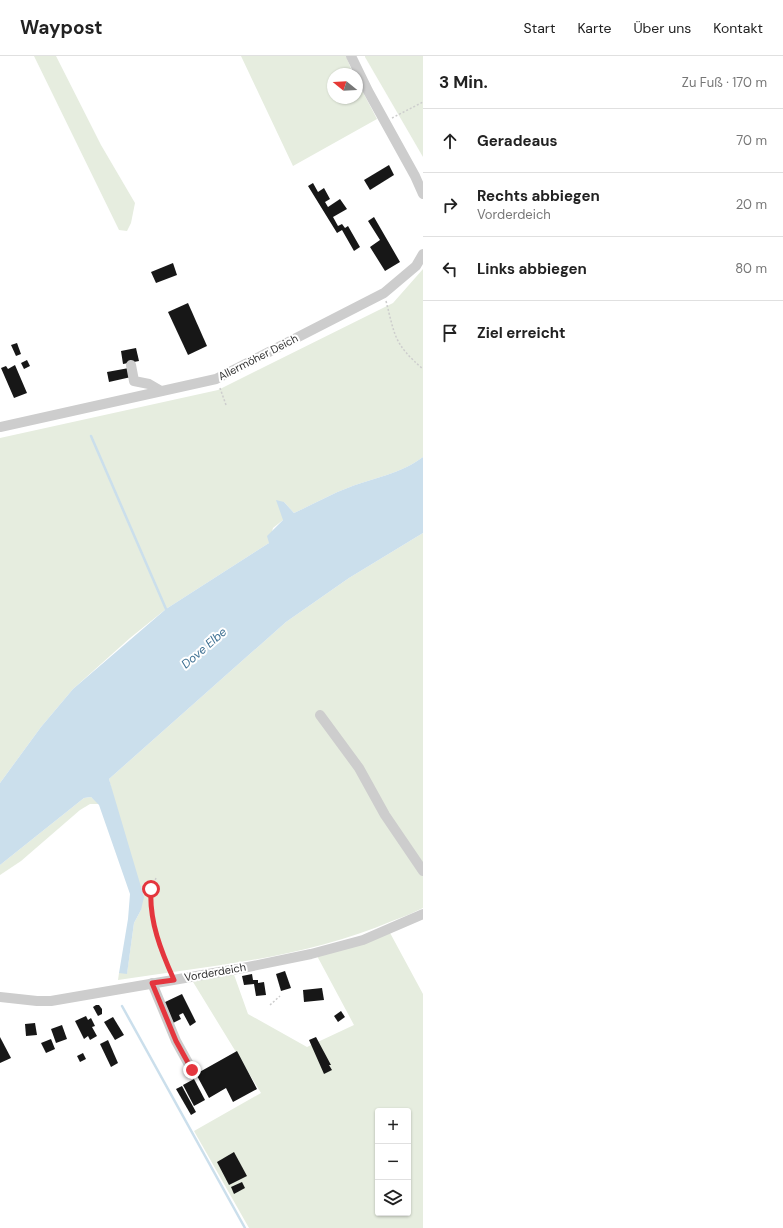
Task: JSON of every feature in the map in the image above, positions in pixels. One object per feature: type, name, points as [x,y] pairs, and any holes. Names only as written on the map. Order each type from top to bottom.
[{"type":"street","points":[[351,56],[415,176],[423,194]]},
{"type":"street","name":"Allermöher Deich","points":[[0,427],[216,379],[384,293],[416,266],[423,254]]},
{"type":"street","points":[[131,365],[134,381],[149,384],[161,391]]},
{"type":"street","points":[[320,714],[359,768],[384,815],[423,871]]},
{"type":"street","name":"Vorderdeich","points":[[0,997],[51,1001],[284,960],[363,940],[423,914]]},
{"type":"street","points":[[152,983],[176,1041],[192,1070]]},
{"type":"path","points":[[385,122],[423,102]]},
{"type":"path","points":[[384,293],[396,338],[405,353],[423,369]]},
{"type":"path","points":[[216,379],[226,405]]},
{"type":"path","points":[[156,878],[151,889],[150,902],[155,929],[174,980]]},
{"type":"path","points":[[270,1005],[280,996]]},
{"type":"shaded area","points":[[34,56],[56,56],[101,145],[135,203],[131,223],[127,231],[119,230]]},
{"type":"shaded area","points":[[241,56],[346,56],[351,68],[327,68],[327,104],[363,104],[363,92],[377,119],[293,166]]},
{"type":"shaded area","points":[[423,56],[423,157],[365,57]]},
{"type":"shaded area","points":[[423,269],[423,457],[415,463],[388,475],[343,490],[294,513],[284,502],[283,520],[273,528],[269,543],[166,609],[130,638],[73,689],[41,727],[0,783],[0,438],[218,390],[393,303]]},
{"type":"shaded area","points":[[423,533],[423,908],[359,934],[326,944],[257,959],[118,980],[119,973],[127,973],[134,923],[141,910],[109,779],[286,622],[349,578]]},
{"type":"shaded area","points":[[91,797],[99,804],[90,804],[80,810],[21,861],[0,875],[0,865],[84,798]]},
{"type":"shaded area","points":[[389,931],[423,994],[423,1228],[249,1228],[194,1131],[261,1093],[190,977],[232,969],[248,1014],[307,1047],[354,1025],[316,954]]},
{"type":"water","name":"Dove Elbe","points":[[423,457],[423,533],[349,578],[286,622],[109,779],[144,897],[141,910],[134,923],[127,974],[119,973],[128,919],[130,894],[99,805],[91,797],[84,798],[0,865],[0,783],[41,727],[73,689],[166,609],[269,543],[267,536],[283,520],[276,500],[284,502],[294,513],[343,490],[388,475],[415,463]]},
{"type":"building","points":[[389,165],[394,175],[370,190],[364,180]]},
{"type":"building","points":[[313,183],[318,192],[324,188],[330,199],[325,202],[328,207],[340,199],[347,209],[333,217],[338,226],[342,224],[345,228],[348,226],[360,247],[354,251],[342,230],[337,233],[308,186]]},
{"type":"building","points":[[374,217],[400,262],[385,271],[370,247],[380,240],[368,221]]},
{"type":"building","points":[[173,263],[177,275],[156,283],[151,272]]},
{"type":"building","points":[[188,303],[207,346],[188,355],[168,312]]},
{"type":"building","points":[[17,343],[21,354],[16,356],[11,345]]},
{"type":"building","points":[[136,348],[139,361],[123,364],[121,351]]},
{"type":"building","points":[[27,360],[30,366],[24,369],[21,363]]},
{"type":"building","points":[[15,365],[27,393],[14,398],[1,368],[6,366],[8,369]]},
{"type":"building","points":[[129,368],[131,377],[109,382],[107,372]]},
{"type":"building","points":[[285,971],[291,988],[281,991],[276,974]]},
{"type":"building","points":[[252,974],[253,980],[258,980],[258,983],[264,982],[266,995],[256,996],[254,984],[244,985],[242,976]]},
{"type":"building","points":[[322,988],[324,1000],[304,1002],[303,990]]},
{"type":"building","points":[[182,994],[196,1022],[190,1026],[183,1013],[179,1015],[181,1019],[173,1023],[163,1003]]},
{"type":"building","points":[[99,1005],[102,1009],[102,1014],[98,1016],[93,1007]]},
{"type":"building","points":[[341,1011],[345,1017],[338,1022],[334,1016]]},
{"type":"building","points":[[86,1016],[88,1020],[91,1018],[95,1026],[92,1027],[97,1036],[90,1040],[88,1036],[84,1039],[75,1021]]},
{"type":"building","points":[[113,1017],[124,1035],[115,1040],[104,1022]]},
{"type":"building","points":[[35,1023],[37,1035],[26,1036],[25,1024]]},
{"type":"building","points":[[62,1025],[67,1039],[56,1043],[51,1029]]},
{"type":"building","points":[[0,1037],[11,1058],[0,1063]]},
{"type":"building","points":[[316,1037],[331,1065],[329,1065],[332,1070],[324,1074],[309,1040]]},
{"type":"building","points":[[51,1039],[55,1049],[46,1053],[41,1043]]},
{"type":"building","points":[[108,1040],[118,1063],[111,1067],[100,1044]]},
{"type":"building","points":[[237,1051],[257,1089],[233,1102],[226,1088],[209,1098],[196,1074]]},
{"type":"building","points":[[83,1053],[86,1059],[80,1062],[77,1056]]},
{"type":"building","points":[[194,1079],[205,1100],[194,1106],[183,1085]]},
{"type":"building","points":[[182,1086],[196,1112],[191,1115],[176,1089]]},
{"type":"building","points":[[234,1152],[247,1176],[229,1185],[217,1162]]},
{"type":"building","points":[[242,1182],[245,1188],[234,1194],[231,1187]]},
{"type":"waterway","points":[[91,436],[166,609]]},
{"type":"waterway","points":[[122,1006],[245,1228]]},
{"type":"route","points":[[151,889],[150,902],[155,929],[174,980],[152,983],[176,1041],[192,1070]]}]
